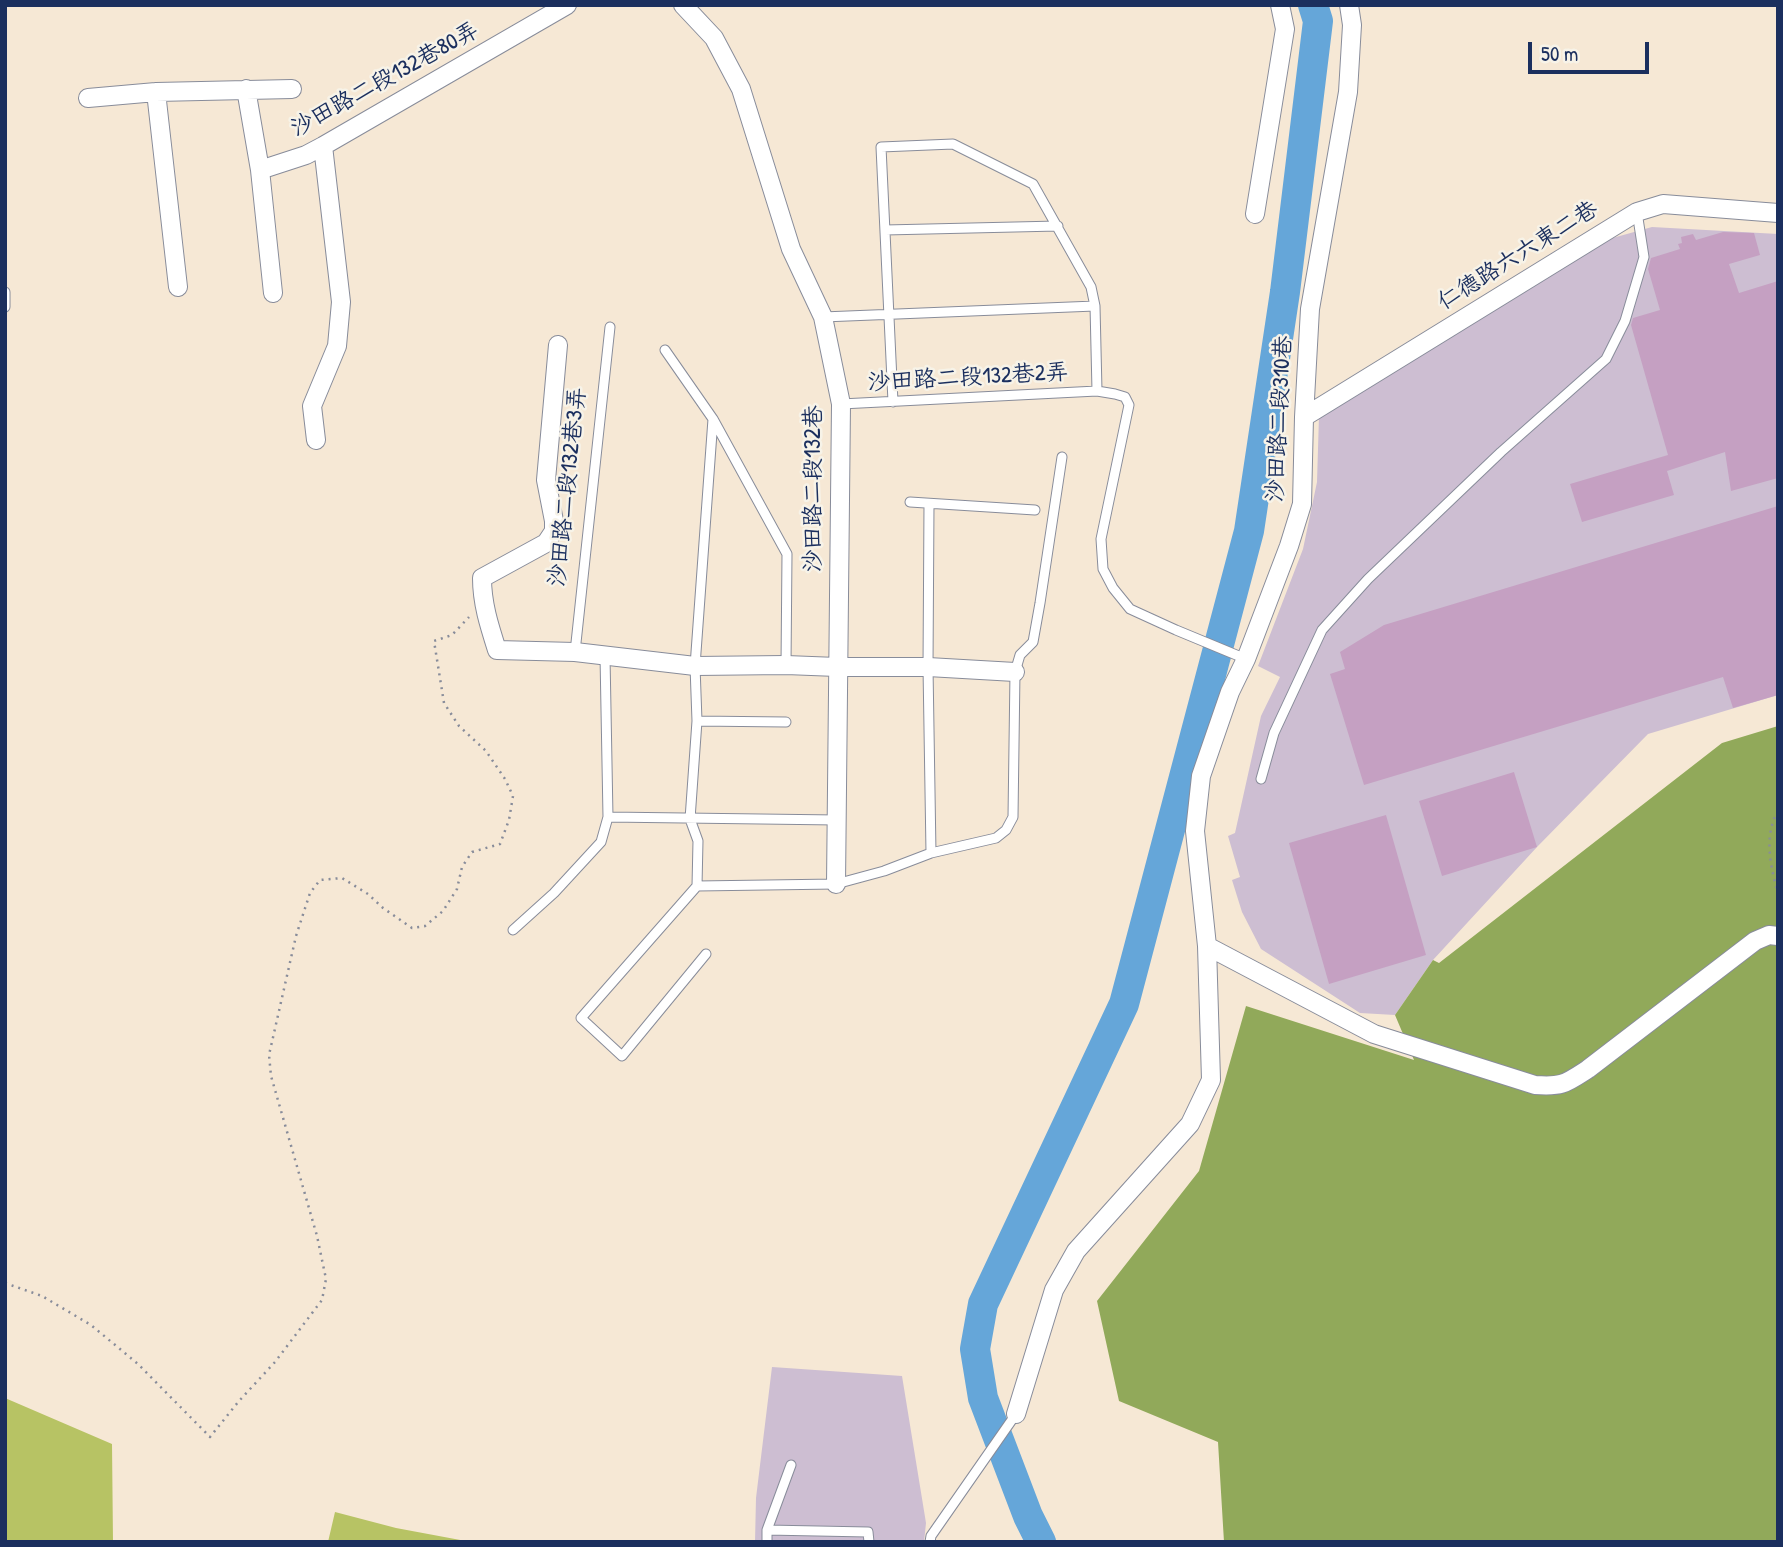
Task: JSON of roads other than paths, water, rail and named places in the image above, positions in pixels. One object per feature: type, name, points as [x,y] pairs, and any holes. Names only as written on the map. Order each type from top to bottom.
[{"type":"street","name":"沙田路二段132巷80弄","points":[[260,170],[306,155],[323,146],[567,5]]},
{"type":"street","name":"沙田路二段132巷","points":[[683,5],[714,38],[741,89],[791,249],[823,317],[841,404],[836,884]]},
{"type":"street","points":[[1255,214],[1285,29],[1280,5]]},
{"type":"street","name":"沙田路二段310巷","points":[[1016,1414],[1054,1290],[1076,1251],[1190,1125],[1210,1080],[1207,946],[1195,831],[1201,776],[1230,692],[1246,659],[1302,505],[1310,309],[1349,92],[1352,25],[1349,5]]},
{"type":"street","points":[[246,89],[260,170],[273,293]]},
{"type":"street","name":"沙田路二段132巷80弄","points":[[88,98],[156,92],[292,89]]},
{"type":"street","points":[[156,92],[178,287]]},
{"type":"street","points":[[317,440],[312,406],[337,346],[341,302],[323,146]]},
{"type":"street","name":"仁德路六六東二巷","points":[[1304,417],[1637,212],[1663,204],[1778,213]]},
{"type":"street","points":[[558,345],[546,480],[554,531],[546,543],[482,578],[486,619],[497,650],[575,652],[695,666],[928,667],[1015,671]]},
{"type":"street","points":[[1207,946],[1374,1034],[1535,1085],[1553,1087],[1566,1084],[1587,1069],[1755,941],[1769,935],[1778,936]]},
{"type":"lane","points":[[893,402],[881,147],[953,145],[1033,184],[1091,287],[1095,306],[1097,391],[1125,397],[1129,405],[1101,539],[1103,569],[1113,588],[1130,609],[1246,659]]},
{"type":"lane","points":[[1261,779],[1274,733],[1322,630],[1368,579],[1501,452],[1606,359],[1625,321],[1644,257],[1637,212]]},
{"type":"lane","points":[[885,230],[1058,226]]},
{"type":"lane","points":[[5,292],[5,307]]},
{"type":"lane","points":[[823,317],[1095,306]]},
{"type":"lane","name":"沙田路二段132巷3弄","points":[[575,652],[610,327]]},
{"type":"lane","points":[[665,350],[713,419],[787,554],[786,665]]},
{"type":"lane","name":"沙田路二段132巷2弄","points":[[841,404],[1097,391]]},
{"type":"lane","points":[[706,954],[622,1056],[581,1018],[696,886],[698,841],[690,819],[697,721],[695,666],[713,419]]},
{"type":"lane","points":[[696,886],[836,884],[884,871],[931,853],[996,838],[1006,830],[1013,817],[1015,671],[1020,654],[1033,642],[1062,457]]},
{"type":"lane","points":[[910,502],[1035,510]]},
{"type":"lane","points":[[929,504],[931,853]]},
{"type":"lane","points":[[513,930],[554,893],[601,842],[608,817],[605,656]]},
{"type":"lane","points":[[697,721],[786,722]]},
{"type":"lane","points":[[608,817],[837,820]]},
{"type":"lane","points":[[930,1542],[931,1536],[1016,1414]]},
{"type":"lane","points":[[767,1542],[767,1530],[791,1465]]},
{"type":"lane","points":[[767,1530],[868,1532],[869,1542]]},
{"type":"waterway","points":[[1041,1542],[1028,1516],[983,1398],[975,1349],[983,1304],[1124,1004],[1249,531],[1285,292],[1318,21],[1313,5]]}]
